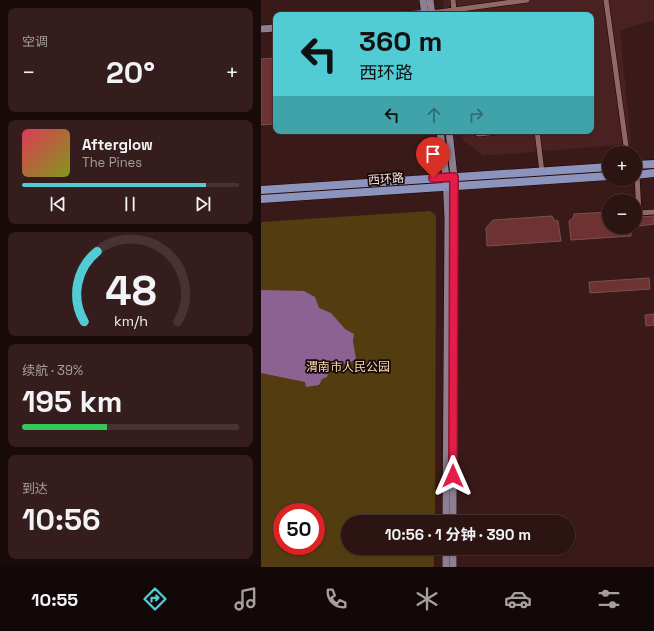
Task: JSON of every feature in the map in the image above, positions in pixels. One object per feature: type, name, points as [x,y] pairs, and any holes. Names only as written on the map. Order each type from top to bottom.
[{"type":"main road","points":[[423,0],[427,12]]},
{"type":"main road","points":[[428,12],[430,0]]},
{"type":"main road","points":[[261,24],[273,23]]},
{"type":"main road","points":[[261,29],[273,28]]},
{"type":"main road","points":[[441,134],[450,177]]},
{"type":"main road","points":[[449,134],[451,187],[453,515]]},
{"type":"main road","points":[[642,165],[654,164]]},
{"type":"main road","name":"西环路","points":[[261,190],[602,168]]},
{"type":"main road","points":[[642,174],[654,173]]},
{"type":"main road","name":"西环路","points":[[261,200],[602,176]]},
{"type":"main road","points":[[446,515],[448,226],[451,187]]},
{"type":"main road","points":[[446,555],[446,567]]},
{"type":"main road","points":[[453,555],[453,567]]},
{"type":"street","points":[[453,0],[455,12]]},
{"type":"street","points":[[461,12],[527,0]]},
{"type":"street","points":[[606,0],[626,146]]},
{"type":"street","points":[[537,134],[542,172]]},
{"type":"street","points":[[637,186],[639,213],[654,212]]},
{"type":"shaded area","points":[[443,0],[654,0],[654,20],[620,30],[631,144],[483,156],[463,140],[462,134],[594,134],[594,12],[444,12]]},
{"type":"shaded area","points":[[261,290],[304,291],[315,297],[319,308],[331,313],[345,329],[354,334],[353,341],[356,359],[349,363],[331,367],[327,377],[322,379],[319,385],[306,387],[305,382],[261,373]]},
{"type":"green space","name":"渭南市人民公园","points":[[430,211],[436,215],[435,515],[341,515],[341,555],[434,555],[434,567],[261,567],[261,222]]},
{"type":"building","points":[[273,58],[273,124],[261,125],[261,59]]},
{"type":"building","points":[[602,212],[602,234],[631,234],[631,236],[571,240],[569,221],[573,218],[574,214]]},
{"type":"building","points":[[552,216],[554,220],[558,221],[561,241],[487,246],[486,228],[493,220]]},
{"type":"building","points":[[654,216],[654,224],[642,226],[642,217]]},
{"type":"building","points":[[649,278],[650,289],[590,293],[589,282]]},
{"type":"building","points":[[654,314],[654,325],[646,326],[645,315]]},
{"type":"route","points":[[433,178],[454,177],[453,476]]}]
